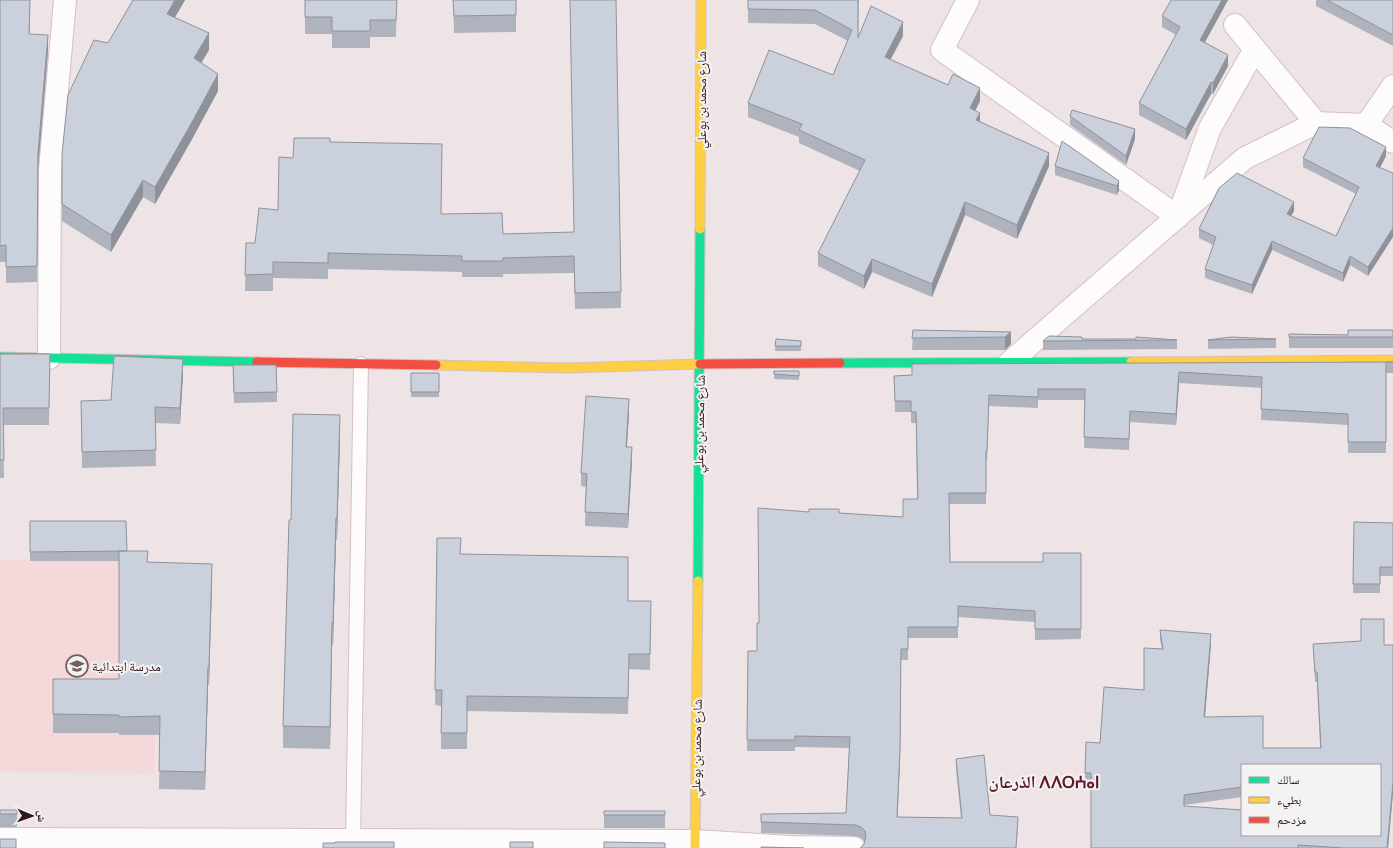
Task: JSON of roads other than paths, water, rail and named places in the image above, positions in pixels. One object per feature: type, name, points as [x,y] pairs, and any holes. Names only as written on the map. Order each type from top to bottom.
[{"type":"street","points":[[48,358],[50,170],[65,0]]},
{"type":"street","name":"شارع محمد بن بوعلي","points":[[695,845],[700,364],[701,0]]},
{"type":"street","points":[[968,0],[942,50],[1178,217]]},
{"type":"street","points":[[1235,25],[1316,123]]},
{"type":"street","points":[[1178,217],[1210,128],[1254,49]]},
{"type":"street","points":[[1366,124],[1393,86]]},
{"type":"street","points":[[1010,362],[1245,158],[1316,123],[1366,124],[1393,142]]},
{"type":"street","points":[[0,357],[568,368],[700,364],[1393,360]]},
{"type":"street","points":[[0,839],[23,843],[353,840],[854,848]]},
{"type":"lane","points":[[353,840],[361,364]]},
{"type":"place","name":"مدرسة ابتدائية","points":[[77,666]]},
{"type":"district","name":"الذرعان ⴷⴷⵔⵄⴰⵏ","points":[[1044,782]]}]
